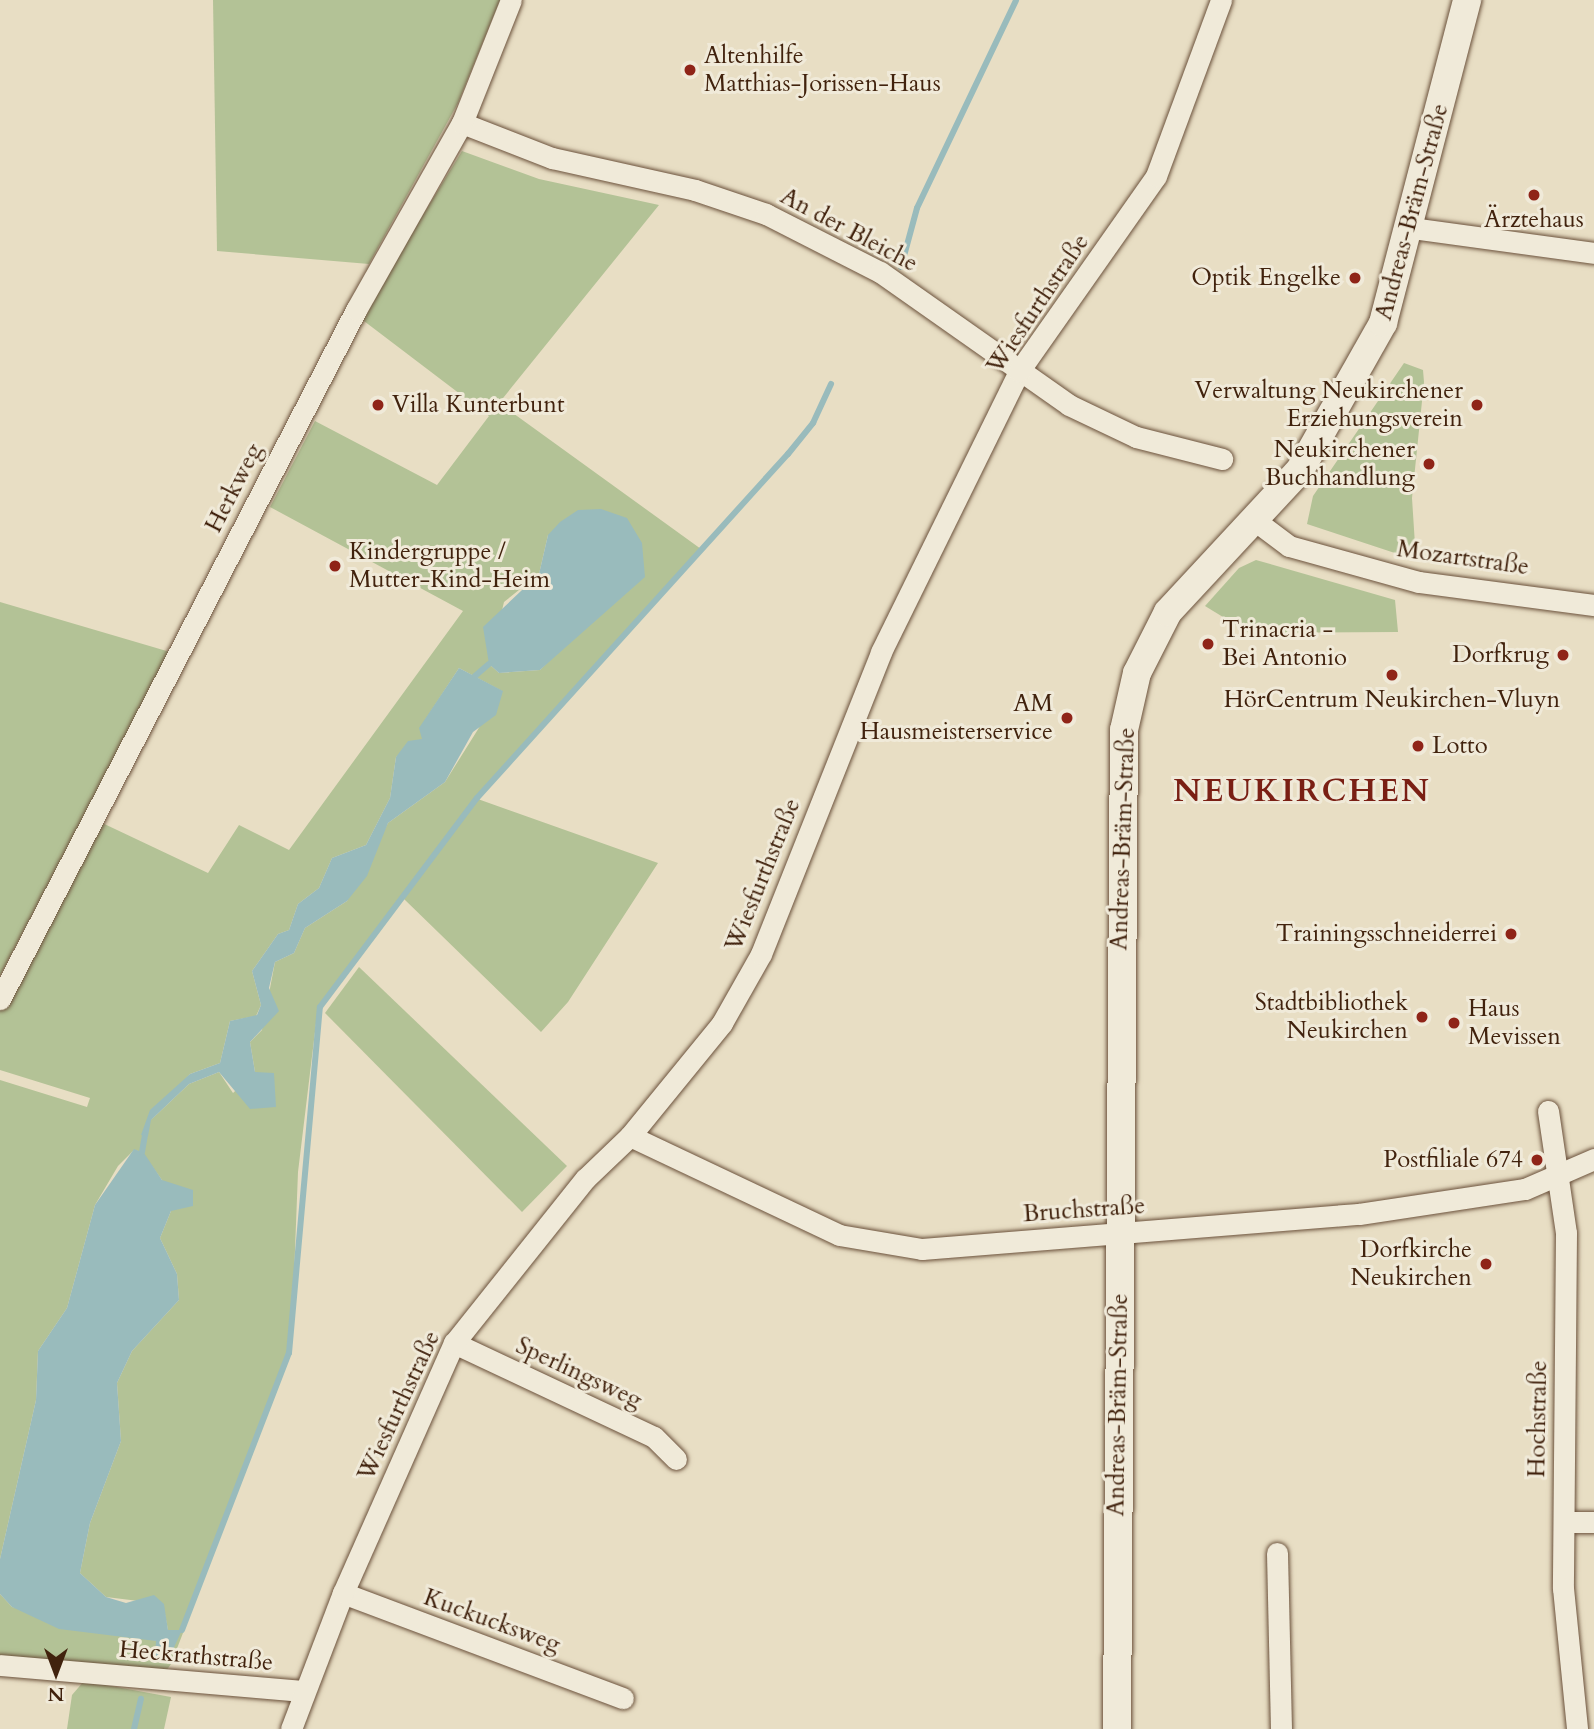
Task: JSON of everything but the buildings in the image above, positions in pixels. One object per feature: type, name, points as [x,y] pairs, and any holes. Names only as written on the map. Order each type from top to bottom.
[{"type":"main road","name":"Andreas-Bräm-Straße","points":[[1117,1729],[1124,730],[1138,673],[1168,611],[1300,470],[1350,390],[1383,323],[1412,228],[1467,0]]},
{"type":"street","name":"Herkweg","points":[[0,999],[356,310],[462,123],[511,0]]},
{"type":"street","name":"Wiesfurthstraße","points":[[291,1729],[303,1691],[343,1593],[454,1343],[585,1179],[630,1136],[722,1023],[761,954],[881,652],[1019,371],[1156,176],[1221,0]]},
{"type":"street","name":"An der Bleiche","points":[[462,123],[552,158],[695,190],[766,214],[880,272],[1019,371],[1136,437],[1222,459]]},
{"type":"street","points":[[1412,228],[1594,253]]},
{"type":"street","name":"Mozartstraße","points":[[1253,519],[1289,546],[1419,582],[1594,605]]},
{"type":"street","name":"Hochstraße","points":[[1548,1111],[1559,1173],[1565,1364],[1564,1522],[1577,1729]]},
{"type":"street","name":"Bruchstraße","points":[[630,1136],[855,1240],[922,1249],[1359,1214],[1525,1189],[1594,1159]]},
{"type":"street","name":"Sperlingsweg","points":[[454,1343],[654,1437],[676,1459]]},
{"type":"street","points":[[1564,1522],[1594,1522]]},
{"type":"street","points":[[1277,1553],[1281,1729]]},
{"type":"street","name":"Kuckucksweg","points":[[343,1593],[623,1698]]},
{"type":"street","name":"Heckrathstraße","points":[[0,1665],[303,1691]]},
{"type":"green space","points":[[213,0],[500,0],[458,103],[369,264],[217,251]]},
{"type":"green space","points":[[462,151],[539,179],[659,205],[499,403],[701,549],[475,798],[658,863],[568,1002],[541,1032],[404,899],[458,821],[318,1007],[298,1172],[291,1354],[171,1664],[164,1674],[0,1657],[0,1594],[12,1607],[157,1641],[156,1657],[181,1631],[168,1630],[163,1604],[106,1597],[80,1573],[90,1523],[121,1441],[117,1383],[132,1351],[179,1300],[177,1274],[160,1238],[171,1211],[162,1180],[142,1152],[134,1150],[118,1166],[95,1205],[67,1308],[38,1351],[36,1400],[0,1559],[0,1080],[87,1107],[90,1098],[0,1070],[0,1010],[98,821],[208,873],[239,825],[289,850],[463,611],[270,507],[315,421],[437,485],[489,416],[360,318]],"holes":[[[548,535],[575,636],[540,670],[499,673],[489,664],[504,602],[539,574]],[[459,668],[502,691],[445,782],[388,823],[347,901],[305,928],[294,953],[275,962],[262,1030],[250,1042],[255,1072],[233,1093],[219,1072],[189,1084],[151,1120],[190,1074],[220,1063],[230,1021],[256,1016],[261,1005],[252,971],[278,934],[289,930],[298,904],[319,888],[332,858],[366,845],[390,798],[396,757],[423,739],[425,720]]]},
{"type":"green space","points":[[1404,363],[1423,370],[1424,382],[1412,498],[1416,560],[1307,524],[1313,496]]},
{"type":"green space","points":[[1256,560],[1395,600],[1398,632],[1249,633],[1205,606],[1239,568]]},
{"type":"green space","points":[[0,602],[170,652],[0,976]]},
{"type":"green space","points":[[359,967],[567,1166],[522,1212],[325,1013]]},
{"type":"green space","points":[[84,1681],[171,1697],[164,1729],[67,1729],[72,1695]]},
{"type":"water","points":[[601,509],[627,518],[642,543],[645,577],[540,670],[499,673],[489,664],[483,627],[539,574],[548,535],[560,522],[578,510]]},
{"type":"water","points":[[459,668],[503,691],[496,715],[473,732],[445,782],[388,823],[367,876],[347,901],[305,928],[294,953],[275,962],[269,988],[279,1011],[250,1042],[255,1072],[274,1073],[276,1107],[250,1109],[219,1072],[189,1084],[151,1120],[148,1136],[141,1135],[150,1110],[190,1074],[220,1063],[230,1021],[257,1015],[261,1005],[252,971],[278,934],[289,930],[298,904],[319,888],[332,858],[366,845],[390,798],[396,757],[408,741],[422,739],[419,728]]},
{"type":"water","points":[[134,1149],[144,1153],[162,1180],[193,1190],[193,1206],[171,1211],[160,1238],[177,1274],[179,1300],[132,1351],[117,1383],[121,1441],[90,1523],[80,1573],[106,1597],[126,1603],[154,1595],[164,1604],[168,1630],[182,1630],[169,1658],[155,1657],[156,1641],[59,1629],[12,1607],[0,1594],[0,1559],[36,1400],[38,1351],[67,1308],[95,1205]]},
{"type":"waterway","points":[[901,267],[917,208],[1016,0]]},
{"type":"waterway","points":[[182,1630],[289,1353],[320,1007],[477,798],[788,454],[813,423],[831,384]]},
{"type":"waterway","points":[[475,676],[489,664]]},
{"type":"waterway","points":[[142,1152],[145,1135]]},
{"type":"waterway","points":[[134,1729],[141,1699]]},
{"type":"place","name":"Altenhilfe Matthias-Jorissen-Haus","points":[[690,70]]},
{"type":"place","name":"Ärztehaus","points":[[1534,195]]},
{"type":"place","name":"Optik Engelke","points":[[1355,278]]},
{"type":"place","name":"Villa Kunterbunt","points":[[378,405]]},
{"type":"place","name":"Verwaltung Neukirchener Erziehungsverein","points":[[1477,405]]},
{"type":"place","name":"Neukirchener Buchhandlung","points":[[1429,464]]},
{"type":"place","name":"Kindergruppe / Mutter-Kind-Heim","points":[[335,566]]},
{"type":"place","name":"Trinacria - Bei Antonio","points":[[1208,644]]},
{"type":"place","name":"Dorfkrug","points":[[1563,655]]},
{"type":"place","name":"HörCentrum Neukirchen-Vluyn","points":[[1392,675]]},
{"type":"place","name":"AM Hausmeisterservice","points":[[1067,718]]},
{"type":"place","name":"Lotto","points":[[1418,746]]},
{"type":"place","name":"Trainingsschneiderrei","points":[[1511,934]]},
{"type":"place","name":"Stadtbibliothek Neukirchen","points":[[1422,1017]]},
{"type":"place","name":"Haus Mevissen","points":[[1454,1023]]},
{"type":"place","name":"Postfiliale 674","points":[[1537,1160]]},
{"type":"place","name":"Dorfkirche Neukirchen","points":[[1486,1264]]},
{"type":"district","name":"NEUKIRCHEN","points":[[1302,791]]}]
